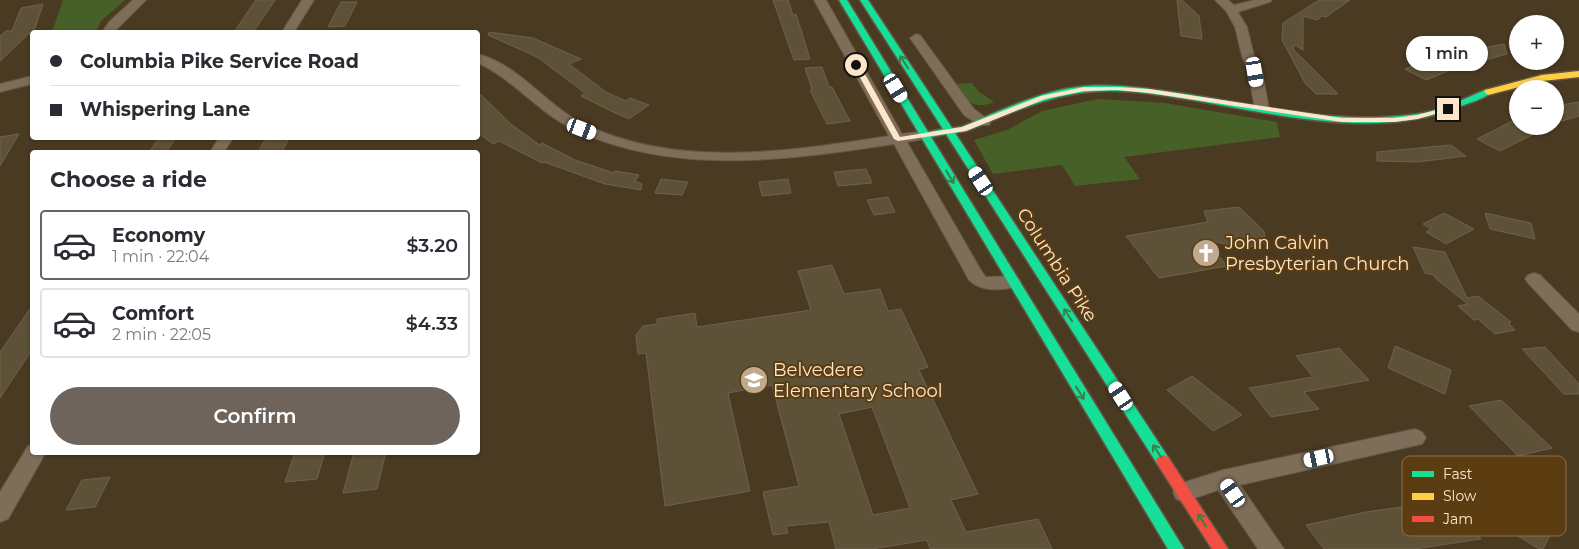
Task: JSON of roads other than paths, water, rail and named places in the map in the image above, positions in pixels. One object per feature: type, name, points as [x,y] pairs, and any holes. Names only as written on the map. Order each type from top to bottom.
[{"type":"main road","points":[[843,0],[1012,282],[1176,549]]},
{"type":"main road","name":"Columbia Pike","points":[[864,0],[1220,549]]},
{"type":"main road","points":[[925,135],[949,132],[984,122],[1043,97],[1063,92],[1099,88],[1149,91],[1342,120],[1394,120],[1436,113],[1507,86],[1542,78],[1579,74]]},
{"type":"street","points":[[110,30],[140,0]]},
{"type":"street","points":[[289,30],[308,0]]},
{"type":"street","points":[[820,0],[975,276],[982,283],[1012,282]]},
{"type":"street","points":[[1226,4],[1252,5],[1266,0]]},
{"type":"street","points":[[1226,4],[1241,27],[1248,56],[1255,72],[1262,109]]},
{"type":"street","points":[[916,38],[969,112],[984,122]]},
{"type":"street","points":[[480,59],[504,70],[518,80],[548,108],[564,119],[608,139],[643,148],[691,155],[757,156],[925,135]]},
{"type":"street","points":[[0,88],[30,80]]},
{"type":"street","points":[[1534,279],[1579,325]]},
{"type":"street","points":[[1184,492],[1223,479],[1415,438]]},
{"type":"street","points":[[0,512],[34,455]]},
{"type":"street","points":[[1223,479],[1272,549]]},
{"type":"place","name":"John Calvin Presbyterian Church","points":[[1206,253]]},
{"type":"place","name":"Belvedere Elementary School","points":[[754,380]]}]
